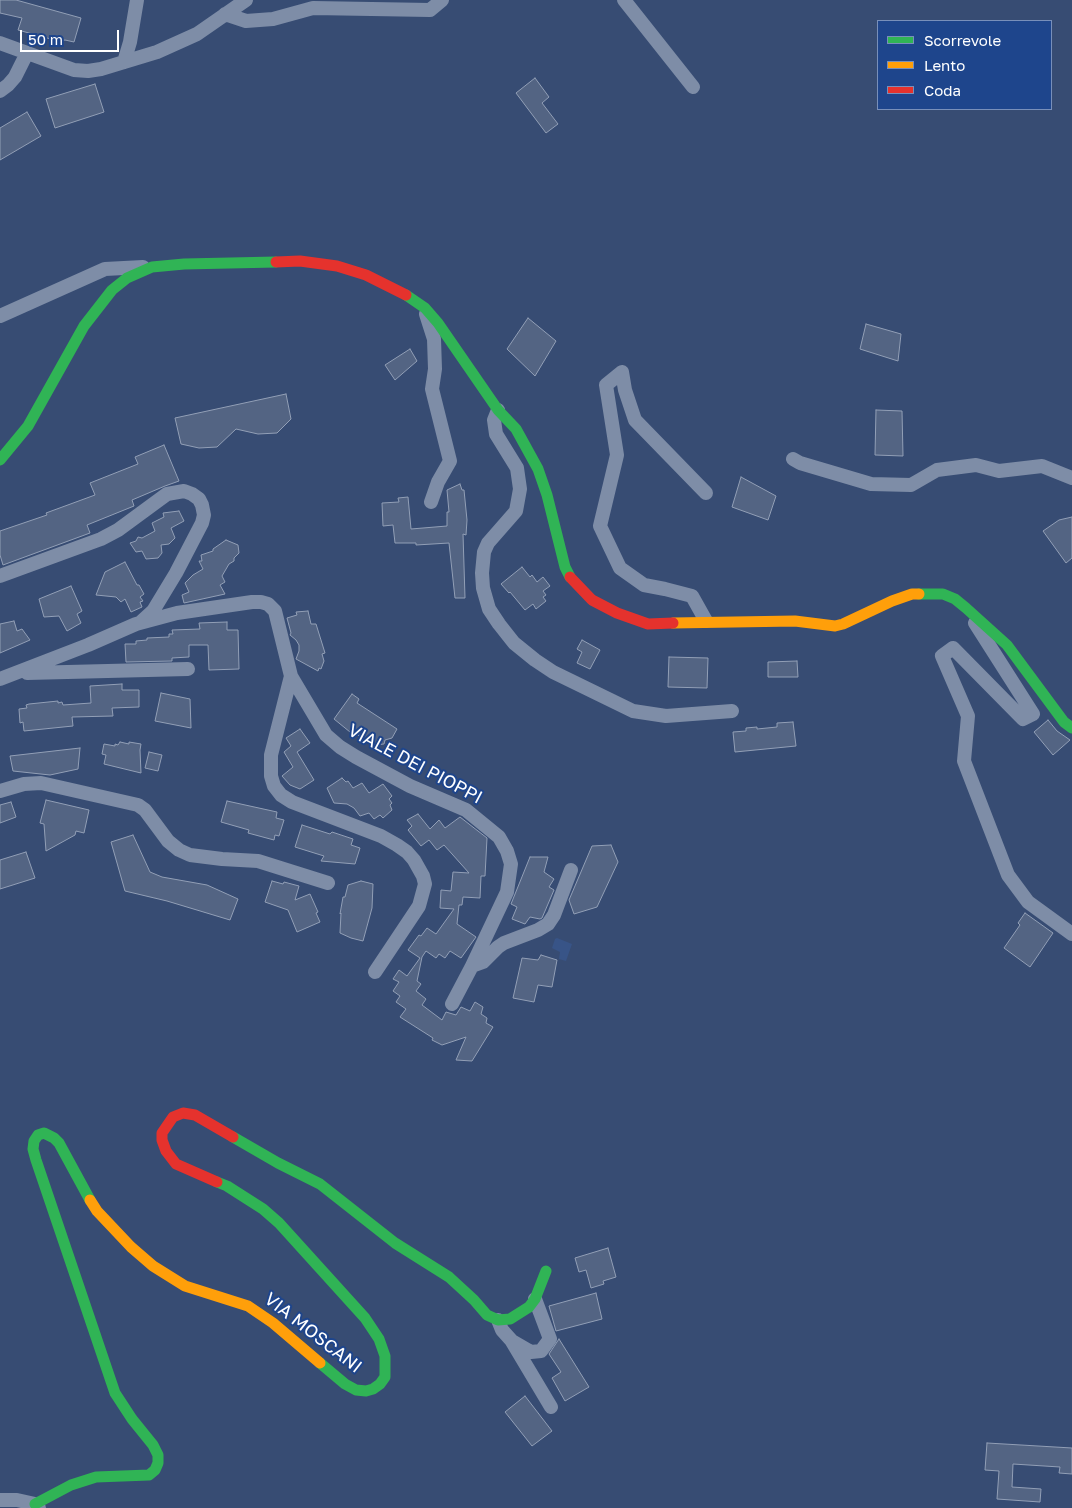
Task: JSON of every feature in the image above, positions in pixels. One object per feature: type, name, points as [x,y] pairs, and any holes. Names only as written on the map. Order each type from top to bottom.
[{"type":"street","points":[[124,62],[130,42],[137,0]]},
{"type":"street","points":[[0,43],[63,66],[88,71],[102,69],[157,52],[197,34],[246,0]]},
{"type":"street","points":[[225,14],[246,21],[273,19],[313,8],[430,10],[442,0]]},
{"type":"street","points":[[624,0],[693,87]]},
{"type":"street","points":[[0,91],[15,77],[27,53]]},
{"type":"street","points":[[0,316],[105,269],[184,264],[300,261],[337,266],[366,275],[408,296],[425,308],[438,323],[498,410],[516,429],[538,469],[547,495],[564,567],[581,591],[592,600],[604,607],[648,624],[706,621],[794,621],[836,626],[892,600],[912,594],[929,592],[943,594],[966,608],[1007,645],[1064,722],[1072,728]]},
{"type":"street","points":[[0,460],[28,426],[84,326],[98,306],[112,290],[127,278],[152,267]]},
{"type":"street","points":[[425,308],[434,339],[435,369],[432,389],[450,461],[438,482],[431,502]]},
{"type":"street","points":[[706,493],[635,420],[625,390],[622,372],[606,385],[617,455],[600,526],[620,568],[644,585],[692,596],[706,621]]},
{"type":"street","points":[[498,410],[494,420],[496,434],[517,468],[520,489],[516,511],[488,542],[484,552],[483,588],[489,608],[499,624],[514,643],[547,668],[633,711],[666,716],[732,710]]},
{"type":"street","points":[[793,460],[871,484],[911,485],[937,470],[976,465],[998,470],[1042,466],[1072,478]]},
{"type":"street","points":[[0,576],[101,539],[118,530],[167,494],[184,491],[192,494],[198,499],[204,514],[198,534],[154,610],[136,624]]},
{"type":"street","name":"VIALE DEI PIOPPI","points":[[0,679],[136,624],[177,613],[252,602],[268,604],[274,611],[291,676],[326,735],[340,747],[410,786],[466,810],[499,837],[507,851],[511,864],[507,892],[452,1004]]},
{"type":"street","points":[[966,608],[1033,714],[1023,719],[953,648],[942,656],[968,716],[964,761],[1008,875],[1028,902],[1072,934]]},
{"type":"street","points":[[16,673],[188,669]]},
{"type":"street","points":[[291,676],[271,755],[271,776],[274,786],[281,795],[292,802],[381,836],[397,845],[414,860],[423,876],[425,884],[419,906],[375,972]]},
{"type":"street","points":[[0,791],[24,784],[41,783],[138,805],[145,810],[168,842],[190,855],[258,861],[328,883]]},
{"type":"street","name":"VIALE DEI PIOPPI","points":[[472,966],[482,962],[504,943],[538,930],[548,924],[554,915],[571,870]]},
{"type":"street","name":"VIA MOSCANI","points":[[0,1500],[17,1500],[37,1506],[71,1485],[96,1477],[149,1475],[155,1470],[158,1455],[153,1445],[132,1419],[115,1393],[36,1160],[33,1149],[34,1141],[38,1135],[44,1133],[59,1143],[97,1211],[125,1242],[153,1266],[185,1286],[248,1306],[273,1323],[345,1384],[356,1390],[366,1391],[373,1389],[380,1384],[384,1377],[385,1356],[379,1339],[365,1318],[279,1223],[263,1209],[227,1186],[176,1164],[166,1152],[162,1140],[162,1133],[173,1117],[183,1113],[195,1115],[286,1167],[320,1184],[395,1243],[448,1278],[474,1300],[487,1315],[498,1320]]},
{"type":"street","points":[[546,1271],[535,1299],[529,1307],[510,1319],[498,1320],[502,1330],[511,1340],[551,1407]]},
{"type":"street","points":[[511,1340],[532,1352],[541,1351],[550,1340],[535,1299]]},
{"type":"water","points":[[557,938],[572,944],[566,961],[559,959],[560,952],[552,948]]},
{"type":"building","points":[[0,0],[16,0],[81,18],[74,42],[58,41],[18,30],[22,18],[0,13]]},
{"type":"building","points":[[535,78],[549,97],[542,103],[558,124],[546,133],[516,93]]},
{"type":"building","points":[[95,84],[104,112],[55,128],[46,99]]},
{"type":"building","points":[[27,112],[41,136],[0,160],[0,128]]},
{"type":"building","points":[[528,318],[556,341],[535,376],[507,349]]},
{"type":"building","points":[[866,324],[901,334],[898,361],[860,349]]},
{"type":"building","points":[[410,349],[417,361],[395,380],[385,365]]},
{"type":"building","points":[[286,394],[291,419],[277,433],[258,434],[236,429],[217,447],[199,448],[181,444],[175,418]]},
{"type":"building","points":[[876,410],[902,411],[903,456],[875,455]]},
{"type":"building","points":[[164,445],[179,481],[132,500],[134,506],[87,525],[90,533],[3,565],[0,555],[0,531],[47,515],[46,513],[95,495],[90,483],[138,464],[135,457]]},
{"type":"building","points":[[741,477],[776,496],[768,520],[732,507]]},
{"type":"building","points":[[460,484],[462,490],[464,490],[467,520],[466,535],[463,534],[465,598],[455,598],[449,543],[416,545],[416,543],[395,543],[393,525],[383,526],[382,503],[399,502],[398,498],[408,497],[411,529],[447,526],[447,512],[449,512],[447,490]]},
{"type":"building","points":[[179,511],[184,521],[171,528],[175,538],[169,544],[161,545],[162,553],[158,558],[146,559],[142,551],[136,552],[130,543],[136,541],[138,537],[142,538],[155,531],[152,523],[164,517],[163,513]]},
{"type":"building","points":[[1072,517],[1072,558],[1066,563],[1043,531],[1059,520]]},
{"type":"building","points":[[226,540],[238,545],[239,553],[234,558],[234,561],[229,564],[222,576],[225,582],[220,585],[225,594],[184,603],[182,595],[189,592],[185,583],[203,569],[199,561],[202,561],[201,555],[213,551],[213,549]]},
{"type":"building","points":[[125,562],[144,594],[140,597],[143,601],[140,602],[142,607],[131,612],[125,599],[121,602],[116,597],[96,595],[105,572]]},
{"type":"building","points":[[522,567],[537,582],[543,577],[550,586],[543,591],[546,595],[543,597],[546,601],[536,609],[533,604],[525,610],[501,584]]},
{"type":"building","points":[[71,586],[82,611],[77,614],[81,623],[67,631],[59,616],[44,617],[39,599]]},
{"type":"building","points":[[308,611],[311,624],[316,624],[325,653],[322,654],[324,661],[321,669],[319,668],[318,671],[296,659],[299,645],[290,635],[287,618],[297,615],[296,612]]},
{"type":"building","points":[[14,621],[17,631],[22,629],[30,640],[0,653],[0,624]]},
{"type":"building","points":[[227,622],[227,630],[238,630],[239,669],[209,670],[208,645],[189,645],[189,657],[172,658],[172,661],[126,662],[125,644],[136,644],[136,641],[147,640],[147,638],[169,637],[169,634],[173,634],[172,630],[200,629],[199,623]]},
{"type":"building","points":[[582,640],[600,650],[590,669],[577,663],[582,652],[577,649]]},
{"type":"building","points":[[669,657],[708,658],[707,688],[668,687]]},
{"type":"building","points":[[797,661],[798,677],[768,677],[768,662]]},
{"type":"building","points":[[122,684],[122,690],[139,690],[139,707],[112,708],[113,716],[72,717],[73,726],[24,731],[23,722],[20,723],[19,709],[27,708],[26,705],[58,701],[58,703],[62,702],[63,705],[91,703],[90,686]]},
{"type":"building","points":[[161,693],[190,699],[191,728],[155,721]]},
{"type":"building","points":[[352,694],[359,699],[357,703],[397,729],[392,738],[385,740],[384,744],[374,745],[373,742],[365,742],[364,739],[350,732],[334,719]]},
{"type":"building","points":[[1048,720],[1057,731],[1070,740],[1053,755],[1034,732]]},
{"type":"building","points":[[793,722],[796,746],[735,752],[733,732],[746,731],[746,728],[777,727],[777,723]]},
{"type":"building","points":[[300,729],[310,743],[297,752],[314,780],[300,789],[290,785],[282,776],[293,767],[284,752],[291,746],[286,738]]},
{"type":"building","points":[[120,742],[141,744],[141,773],[104,764],[106,755],[102,754],[104,744],[115,746],[115,744],[118,745]]},
{"type":"building","points":[[80,748],[78,769],[50,775],[13,771],[10,756]]},
{"type":"building","points":[[149,752],[162,755],[158,771],[145,768]]},
{"type":"building","points":[[342,778],[346,782],[348,781],[353,788],[362,783],[369,793],[383,784],[392,796],[389,799],[392,803],[390,805],[392,810],[383,818],[380,815],[374,819],[369,813],[360,816],[354,808],[347,804],[334,803],[327,788]]},
{"type":"building","points":[[46,800],[89,810],[84,833],[76,831],[75,835],[46,851],[44,824],[40,823]]},
{"type":"building","points":[[227,801],[277,812],[276,818],[284,820],[279,836],[275,835],[274,840],[248,833],[249,830],[221,822]]},
{"type":"building","points":[[11,802],[16,817],[0,823],[0,805]]},
{"type":"building","points":[[418,814],[430,829],[439,820],[445,828],[460,817],[487,838],[485,876],[481,876],[480,898],[463,897],[462,905],[459,905],[457,924],[476,937],[461,958],[450,951],[445,958],[439,954],[436,958],[426,951],[422,957],[417,981],[421,984],[416,991],[426,999],[422,1005],[442,1020],[446,1012],[456,1015],[461,1007],[470,1011],[475,1002],[483,1007],[481,1014],[487,1018],[486,1023],[493,1027],[472,1061],[456,1060],[466,1037],[442,1045],[400,1017],[406,1009],[396,1002],[400,996],[393,991],[399,982],[393,979],[399,970],[407,976],[420,958],[408,950],[419,935],[421,936],[427,928],[436,934],[454,909],[440,908],[441,890],[451,891],[453,872],[469,873],[444,845],[437,850],[429,840],[421,846],[408,830],[412,826],[407,820]]},
{"type":"building","points":[[302,825],[353,839],[351,845],[360,848],[355,864],[321,861],[324,856],[295,847]]},
{"type":"building","points":[[133,835],[150,872],[162,877],[207,885],[238,899],[230,920],[167,901],[125,891],[111,842]]},
{"type":"building","points":[[611,845],[618,862],[597,907],[574,914],[569,900],[592,846]]},
{"type":"building","points":[[26,852],[35,878],[0,889],[0,860]]},
{"type":"building","points":[[530,857],[548,857],[544,872],[554,879],[549,887],[554,890],[542,918],[530,917],[525,924],[512,919],[517,907],[511,904]]},
{"type":"building","points":[[272,881],[299,886],[295,900],[310,894],[320,922],[297,932],[288,910],[265,902]]},
{"type":"building","points":[[361,881],[373,884],[372,908],[363,941],[340,933],[340,914],[343,897],[345,897],[348,885]]},
{"type":"building","points":[[1025,913],[1053,933],[1030,967],[1004,948],[1020,925],[1018,923]]},
{"type":"building","points":[[541,955],[557,960],[552,987],[538,985],[534,1002],[513,998],[522,958],[538,960]]},
{"type":"building","points":[[608,1248],[616,1277],[603,1281],[604,1284],[591,1288],[586,1270],[579,1272],[575,1258]]},
{"type":"building","points":[[596,1293],[602,1319],[556,1331],[549,1306]]},
{"type":"building","points":[[559,1339],[589,1387],[565,1401],[552,1378],[561,1372],[549,1354]]},
{"type":"building","points":[[525,1396],[552,1431],[532,1446],[505,1412]]},
{"type":"building","points":[[987,1443],[1072,1448],[1072,1474],[1059,1473],[1060,1467],[1013,1464],[1012,1487],[1041,1489],[1040,1502],[997,1499],[999,1471],[985,1470]]},
{"type":"traffic: fast","points":[[0,460],[28,426],[84,326],[112,290],[127,278],[152,267],[184,264],[276,262]]},
{"type":"traffic: fast","points":[[406,295],[425,308],[438,323],[498,410],[516,429],[538,469],[547,495],[565,567],[570,577]]},
{"type":"traffic: fast","points":[[919,594],[943,594],[955,599],[966,608],[1007,645],[1064,722],[1072,728]]},
{"type":"traffic: fast","points":[[35,1504],[71,1485],[96,1477],[149,1475],[155,1470],[158,1463],[158,1455],[153,1445],[132,1419],[115,1393],[36,1160],[33,1149],[34,1141],[38,1135],[44,1133],[59,1143],[90,1200]]},
{"type":"traffic: fast","points":[[233,1137],[320,1184],[395,1243],[449,1277],[487,1315],[498,1320],[510,1319],[529,1307],[535,1299],[546,1271]]},
{"type":"traffic: fast","points":[[217,1182],[227,1186],[263,1209],[279,1223],[365,1318],[379,1339],[385,1356],[385,1377],[373,1389],[366,1391],[356,1390],[345,1384],[320,1363]]},
{"type":"traffic: slow","points":[[673,623],[795,621],[835,626],[892,601],[912,594],[919,594]]},
{"type":"traffic: slow","points":[[90,1200],[97,1211],[131,1247],[153,1266],[185,1286],[248,1306],[273,1323],[320,1363]]},
{"type":"traffic: jam","points":[[276,262],[300,261],[337,266],[366,275],[406,295]]},
{"type":"traffic: jam","points":[[570,577],[592,600],[617,613],[648,624],[673,623]]},
{"type":"traffic: jam","points":[[217,1182],[176,1164],[166,1151],[162,1140],[162,1133],[173,1117],[183,1113],[195,1115],[233,1137]]}]
